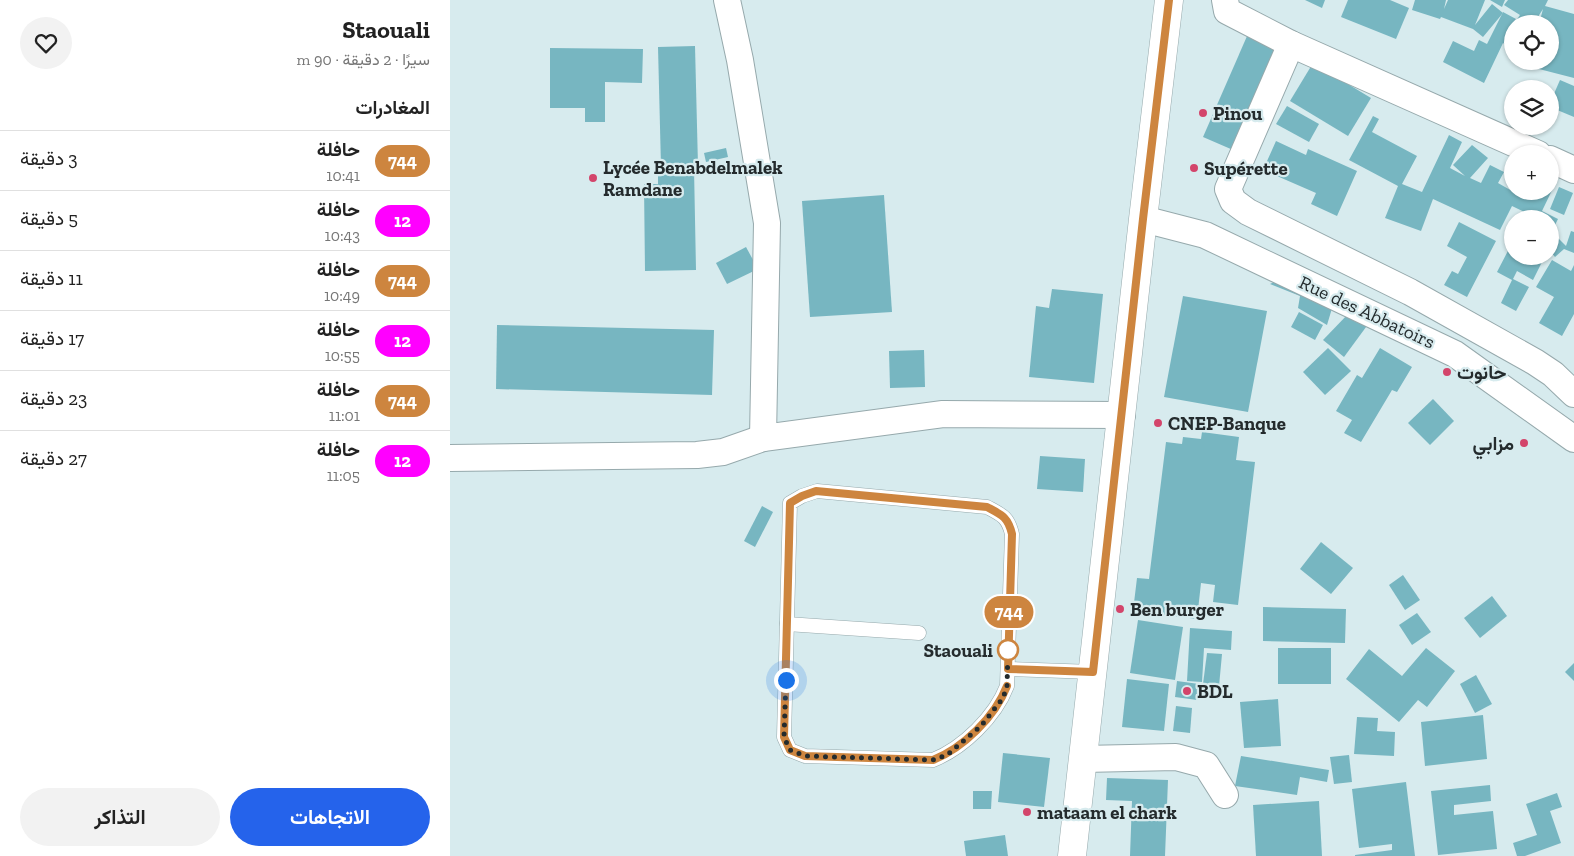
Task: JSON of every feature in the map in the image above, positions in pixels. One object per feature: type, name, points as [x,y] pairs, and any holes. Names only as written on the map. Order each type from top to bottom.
[{"type":"highway","points":[[1072,856],[1169,0]]},
{"type":"street","points":[[727,0],[740,60],[767,222],[762,438]]},
{"type":"street","points":[[1225,0],[1227,11],[1291,44],[1518,145]]},
{"type":"street","points":[[1291,44],[1228,189],[1233,201],[1248,212],[1410,292],[1535,362],[1553,374],[1574,394]]},
{"type":"street","points":[[1559,163],[1574,170]]},
{"type":"street","name":"Rue des Abbatoirs","points":[[1143,219],[1205,235],[1455,354],[1574,439]]},
{"type":"street","points":[[450,458],[723,452],[762,438],[943,414],[1122,415]]},
{"type":"street","points":[[1083,759],[1176,757],[1206,764],[1225,795]]},
{"type":"lane","points":[[816,491],[987,507],[1004,516],[1010,524],[1012,534],[1007,686],[1003,698],[981,726],[947,755],[933,760],[805,756],[790,750],[784,737],[787,624],[790,503],[802,496],[816,491]]},
{"type":"lane","points":[[787,624],[919,633]]},
{"type":"lane","points":[[1008,669],[1093,672]]},
{"type":"building","points":[[1305,0],[1325,0],[1322,8]]},
{"type":"building","points":[[1348,0],[1390,0],[1409,8],[1396,39],[1341,17]]},
{"type":"building","points":[[1415,0],[1446,0],[1444,9],[1448,0],[1485,0],[1475,25],[1492,4],[1503,13],[1483,37],[1473,29],[1441,17],[1440,19],[1412,10]]},
{"type":"building","points":[[1490,0],[1505,0],[1502,7]]},
{"type":"building","points":[[1508,0],[1548,0],[1545,6],[1574,14],[1574,78],[1543,70],[1559,70],[1559,15],[1541,15],[1543,9],[1539,15],[1520,15],[1504,5]]},
{"type":"building","points":[[1503,12],[1509,15],[1504,15],[1504,44],[1484,83],[1443,62],[1453,41],[1474,51],[1479,40],[1487,44]]},
{"type":"building","points":[[1251,27],[1288,43],[1240,153],[1203,137]]},
{"type":"building","points":[[695,46],[698,166],[661,167],[658,47]]},
{"type":"building","points":[[550,48],[643,49],[642,83],[605,82],[605,122],[585,122],[585,108],[550,108]]},
{"type":"building","points":[[1313,63],[1371,98],[1348,136],[1290,101]]},
{"type":"building","points":[[1560,80],[1574,86],[1574,117],[1559,111]]},
{"type":"building","points":[[1287,106],[1319,124],[1309,142],[1276,124]]},
{"type":"building","points":[[1373,116],[1379,119],[1372,132],[1417,156],[1402,184],[1422,192],[1449,135],[1462,142],[1450,168],[1465,176],[1453,165],[1472,145],[1488,158],[1470,178],[1481,183],[1490,165],[1504,172],[1498,183],[1504,186],[1504,200],[1547,200],[1542,210],[1520,210],[1512,206],[1510,210],[1504,210],[1504,222],[1500,230],[1433,199],[1421,231],[1385,218],[1398,186],[1349,160]]},
{"type":"building","points":[[1276,141],[1306,155],[1308,149],[1357,171],[1337,216],[1311,204],[1316,193],[1263,170]]},
{"type":"building","points":[[726,148],[728,157],[706,162],[704,153]]},
{"type":"building","points":[[694,168],[696,270],[645,271],[644,184],[658,184],[658,169]]},
{"type":"building","points":[[1559,187],[1573,193],[1564,215],[1559,213],[1559,210],[1550,209],[1554,200],[1559,200]]},
{"type":"building","points":[[884,195],[892,312],[810,317],[802,201]]},
{"type":"building","points":[[1459,222],[1496,241],[1467,297],[1444,285],[1452,271],[1458,274],[1467,257],[1447,246]]},
{"type":"building","points":[[1571,231],[1574,232],[1574,253],[1564,249],[1559,253],[1559,239],[1566,246]]},
{"type":"building","points":[[746,247],[758,269],[727,284],[716,263]]},
{"type":"building","points":[[1504,258],[1504,265],[1540,265],[1533,280],[1517,271],[1513,279],[1529,287],[1516,311],[1501,303],[1512,280],[1497,272]]},
{"type":"building","points":[[1559,264],[1571,271],[1574,265],[1574,314],[1562,336],[1539,323],[1554,297],[1536,287],[1549,265]]},
{"type":"building","points":[[1280,279],[1333,305],[1327,325],[1298,308],[1300,296],[1270,284]]},
{"type":"building","points":[[1052,289],[1103,294],[1094,383],[1029,377],[1036,306],[1049,308]]},
{"type":"building","points":[[1183,296],[1267,311],[1248,412],[1164,397]]},
{"type":"building","points":[[1299,312],[1323,325],[1315,340],[1291,327]]},
{"type":"building","points":[[1350,312],[1369,323],[1344,357],[1323,340]]},
{"type":"building","points":[[497,325],[714,330],[712,395],[496,389]]},
{"type":"building","points":[[1328,348],[1351,371],[1325,395],[1303,372]]},
{"type":"building","points":[[1380,348],[1412,367],[1397,392],[1392,390],[1361,442],[1344,433],[1352,420],[1336,411],[1357,375],[1362,378]]},
{"type":"building","points":[[924,350],[925,387],[890,388],[889,351]]},
{"type":"building","points":[[1433,399],[1454,421],[1430,445],[1408,423]]},
{"type":"building","points":[[1202,432],[1239,437],[1236,460],[1255,462],[1238,605],[1213,602],[1215,585],[1201,583],[1197,619],[1133,611],[1137,578],[1149,579],[1166,442],[1182,444],[1183,437],[1201,439]]},
{"type":"building","points":[[1040,456],[1085,459],[1083,492],[1037,489]]},
{"type":"building","points":[[762,506],[773,512],[755,547],[744,541]]},
{"type":"building","points":[[1321,542],[1353,568],[1331,594],[1300,569]]},
{"type":"building","points":[[1403,575],[1420,600],[1405,610],[1389,585]]},
{"type":"building","points":[[1492,596],[1507,616],[1480,638],[1464,618]]},
{"type":"building","points":[[1263,607],[1346,609],[1345,643],[1263,641]]},
{"type":"building","points":[[1417,613],[1431,632],[1412,645],[1399,625]]},
{"type":"building","points":[[1138,620],[1183,627],[1175,680],[1130,673]]},
{"type":"building","points":[[1190,628],[1232,631],[1231,650],[1204,648],[1202,682],[1187,681]]},
{"type":"building","points":[[1278,648],[1331,648],[1331,684],[1278,684]]},
{"type":"building","points":[[1426,648],[1455,671],[1427,707],[1418,700],[1399,722],[1346,679],[1369,649],[1402,676]]},
{"type":"building","points":[[1207,653],[1222,654],[1219,686],[1203,684]]},
{"type":"building","points":[[1574,663],[1574,681],[1565,672]]},
{"type":"building","points":[[1476,675],[1492,704],[1475,713],[1460,684]]},
{"type":"building","points":[[1127,679],[1169,684],[1164,731],[1122,727]]},
{"type":"building","name":"BDL","points":[[1177,681],[1199,684],[1197,700],[1175,697]]},
{"type":"building","points":[[1278,699],[1281,746],[1244,748],[1240,702]]},
{"type":"building","points":[[1176,706],[1192,708],[1190,733],[1173,731]]},
{"type":"building","points":[[1483,715],[1487,759],[1425,766],[1421,722]]},
{"type":"building","points":[[1357,717],[1378,718],[1377,731],[1395,732],[1394,756],[1354,754]]},
{"type":"building","points":[[1003,753],[1050,758],[1044,807],[998,802]]},
{"type":"building","points":[[1349,755],[1352,782],[1334,784],[1330,757]]},
{"type":"building","points":[[1241,756],[1329,770],[1327,782],[1300,777],[1297,795],[1235,786]]},
{"type":"building","points":[[1107,778],[1168,780],[1165,856],[1130,856],[1132,801],[1106,800]]},
{"type":"building","points":[[1406,782],[1415,856],[1355,856],[1392,850],[1392,844],[1359,848],[1352,789]]},
{"type":"building","points":[[1490,785],[1491,801],[1454,805],[1454,815],[1493,811],[1497,849],[1438,855],[1431,791]]},
{"type":"building","points":[[973,791],[992,791],[991,809],[973,809]]},
{"type":"building","points":[[1557,793],[1562,807],[1550,811],[1561,843],[1525,856],[1517,856],[1513,843],[1537,835],[1526,804]]},
{"type":"building","points":[[1319,801],[1322,856],[1256,856],[1253,805]]},
{"type":"building","points":[[1005,835],[1008,856],[966,856],[964,841]]},
{"type":"bus line","name":"744","points":[[1007,686],[1003,698],[981,726],[947,755],[933,760],[805,756],[790,750],[784,737],[790,503],[816,491],[987,507],[1004,516],[1010,524],[1012,534],[1008,669],[1093,672],[1169,0]]},
{"type":"place","name":"Pinou","points":[[1203,113]]},
{"type":"place","name":"Supérette","points":[[1194,168]]},
{"type":"place","name":"Lycée Benabdelmalek Ramdane","points":[[593,178]]},
{"type":"place","name":"حانوت","points":[[1447,372]]},
{"type":"place","name":"CNEP-Banque","points":[[1158,423]]},
{"type":"place","name":"مزابي","points":[[1524,443]]},
{"type":"place","name":"Ben burger","points":[[1120,609]]},
{"type":"place","name":"Staouali","points":[[1008,650]]},
{"type":"place","name":"BDL","points":[[1187,691]]},
{"type":"place","name":"mataam el chark","points":[[1027,812]]},
{"type":"route","points":[[786,680],[784,737],[790,750],[805,756],[933,760],[947,755],[981,726],[1003,698],[1007,686],[1008,650]]}]
